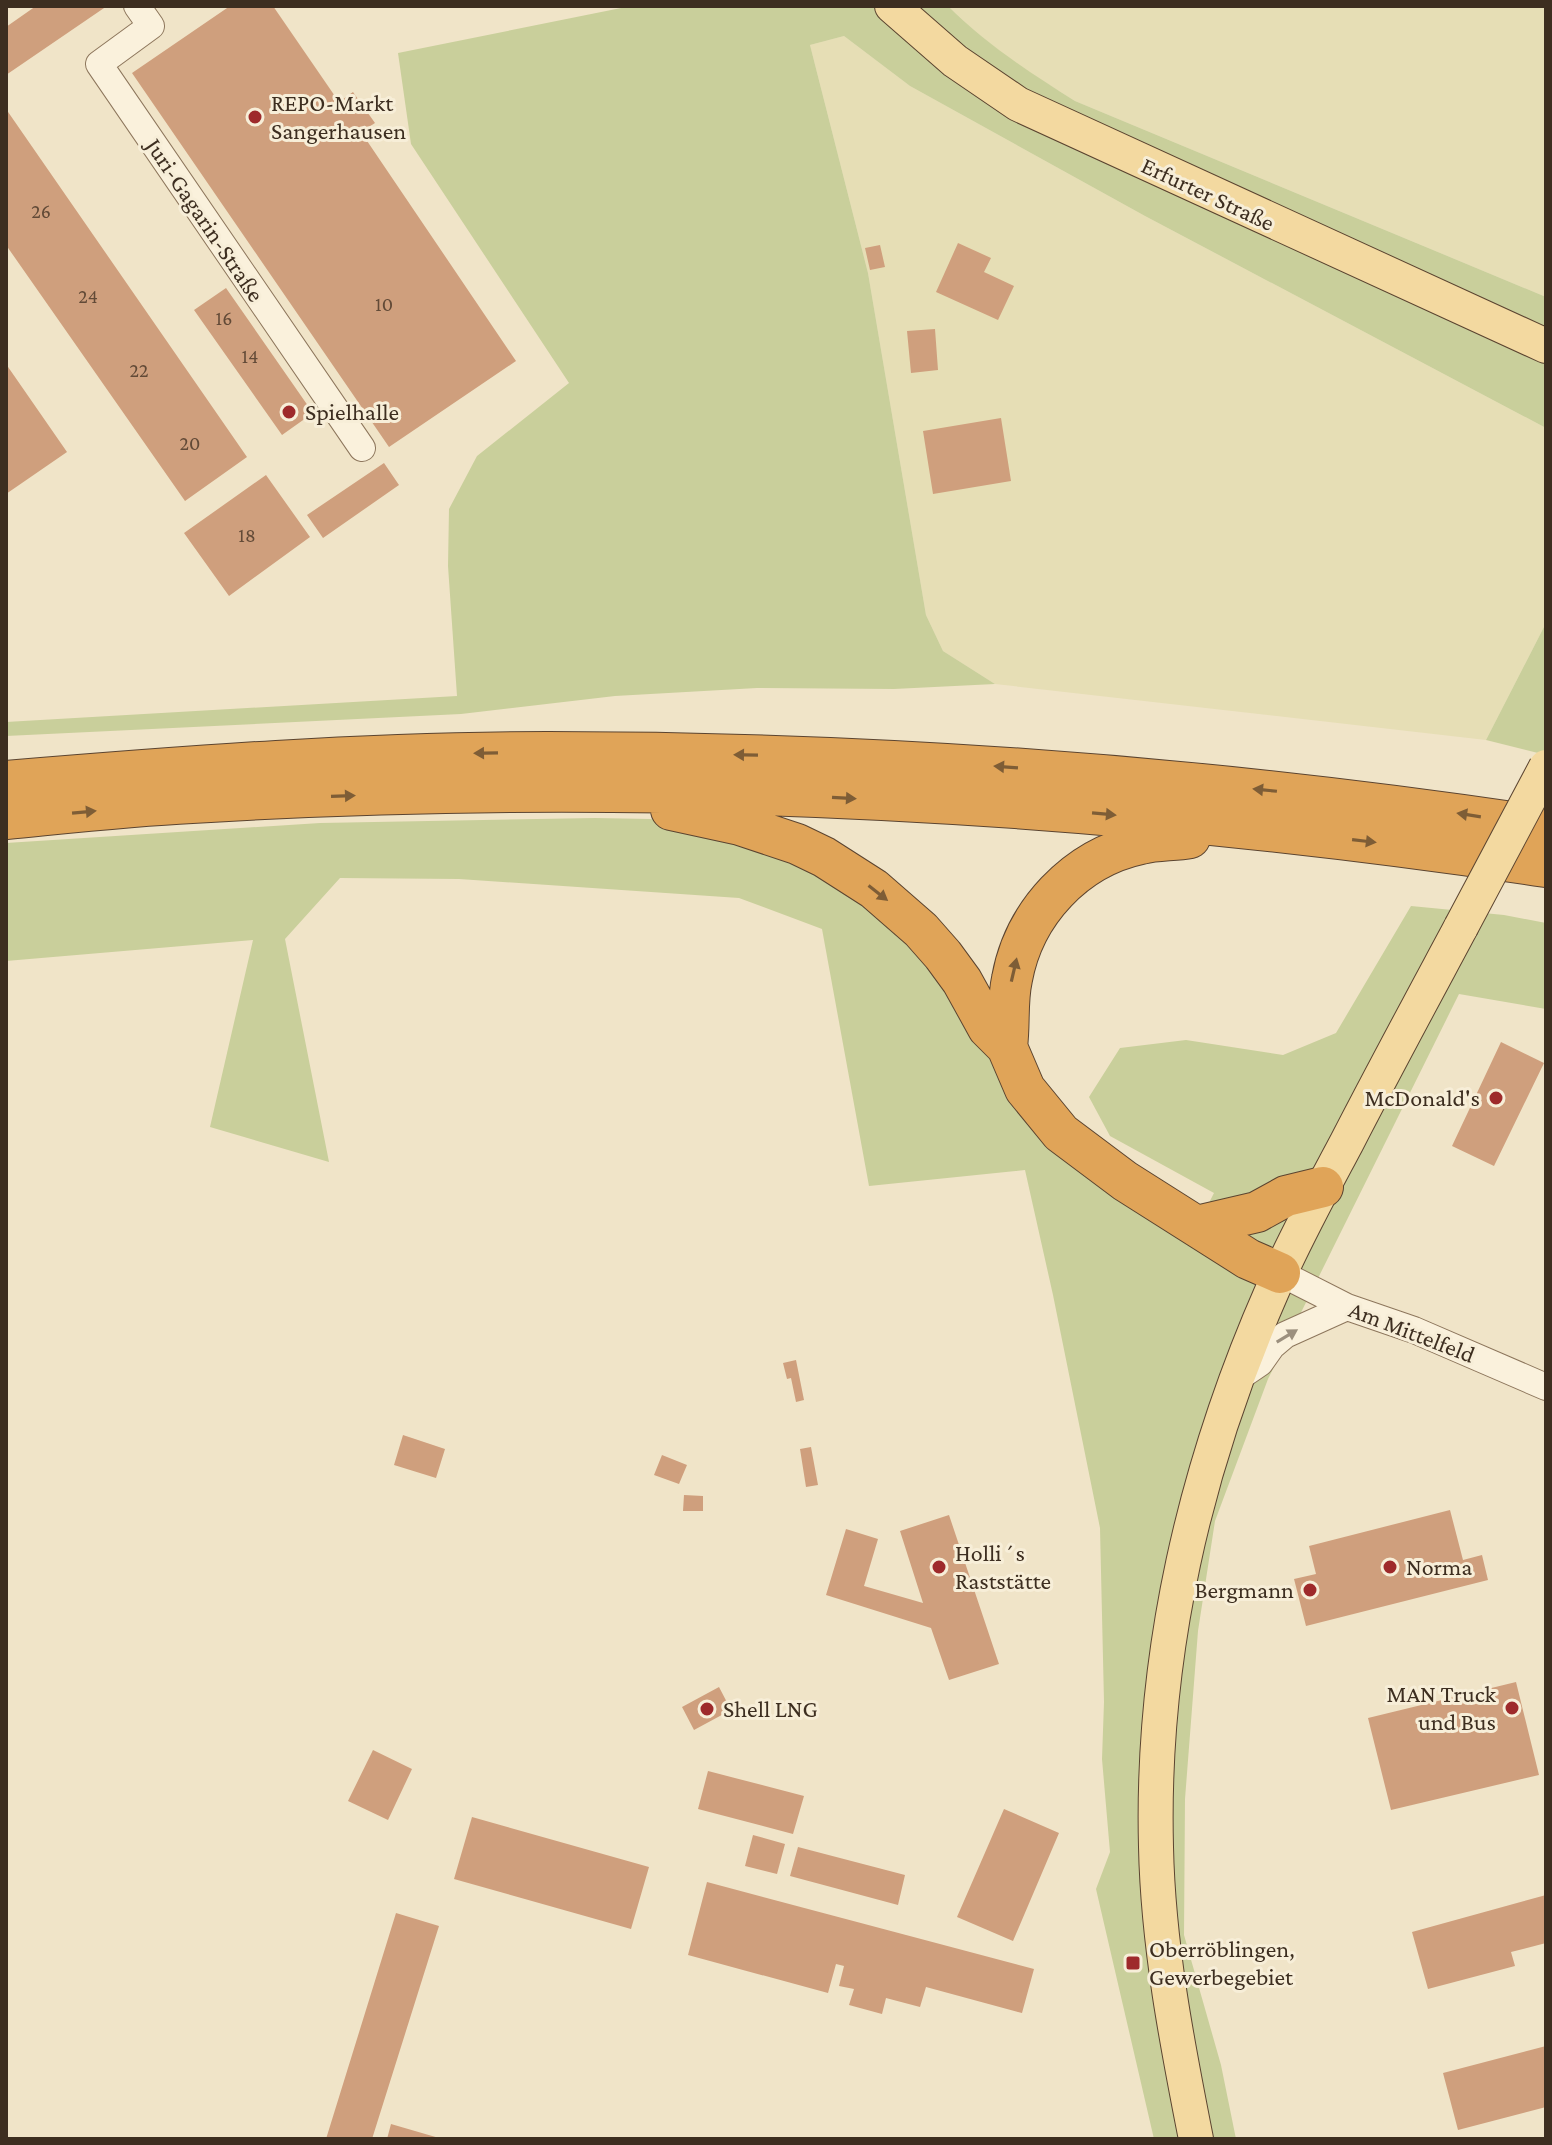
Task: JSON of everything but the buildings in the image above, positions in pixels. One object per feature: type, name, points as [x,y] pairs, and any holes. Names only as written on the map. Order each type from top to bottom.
[{"type":"highway","points":[[6,781],[173,767],[373,756],[547,752],[759,755],[975,765],[1160,779],[1342,798],[1546,827]]},
{"type":"highway","points":[[6,819],[190,803],[376,795],[626,791],[810,796],[1000,806],[1238,826],[1546,867]]},
{"type":"highway","points":[[626,791],[680,813],[769,833],[850,872],[921,930],[962,981],[988,1028],[1007,1047],[1025,1089],[1061,1133],[1099,1164],[1248,1259],[1280,1273]]},
{"type":"highway","points":[[1007,1047],[1011,982],[1016,960],[1035,919],[1063,885],[1080,871],[1118,850],[1151,842],[1186,839],[1238,826]]},
{"type":"highway","points":[[1197,1226],[1257,1212],[1286,1196],[1323,1187]]},
{"type":"main road","name":"Erfurter Straße","points":[[892,6],[963,67],[1018,104],[1546,346]]},
{"type":"main road","points":[[1196,2139],[1165,1962],[1155,1821],[1157,1760],[1171,1618],[1197,1506],[1238,1378],[1280,1273],[1546,767]]},
{"type":"street","name":"Juri-Gagarin-Straße","points":[[137,6],[151,26],[99,64],[362,448]]},
{"type":"street","name":"Am Mittelfeld","points":[[1280,1273],[1347,1307],[1414,1330],[1546,1387]]},
{"type":"street","points":[[1238,1378],[1260,1363],[1285,1335],[1347,1307]]},
{"type":"shaded area","points":[[948,6],[1546,6],[1546,297],[1075,101],[1014,63]]},
{"type":"shaded area","points":[[844,36],[910,86],[1145,216],[1546,428],[1546,623],[1486,740],[995,684],[943,651],[926,615],[868,273],[810,45]]},
{"type":"green space","points":[[631,6],[948,6],[993,45],[1075,101],[1546,297],[1546,428],[1145,216],[910,86],[844,36],[810,45],[868,273],[926,615],[943,651],[995,684],[894,689],[757,688],[615,696],[461,714],[6,736],[6,722],[457,696],[448,566],[449,509],[477,456],[569,383],[411,144],[398,53]]},
{"type":"green space","points":[[1546,623],[1546,755],[1486,740]]},
{"type":"green space","points":[[650,819],[689,824],[840,876],[958,991],[1189,1242],[1214,1193],[1110,1136],[1089,1097],[1120,1048],[1186,1040],[1283,1055],[1336,1033],[1411,906],[1504,915],[1546,923],[1546,1009],[1459,994],[1268,1379],[1215,1521],[1198,1631],[1185,1799],[1184,1935],[1221,2065],[1236,2139],[1154,2139],[1096,1889],[1110,1852],[1102,1759],[1104,1702],[1100,1528],[1025,1170],[869,1186],[822,929],[739,898],[459,879],[340,878],[285,939],[329,1162],[210,1127],[253,940],[6,961],[6,843],[320,823]]},
{"type":"place","name":"REPO-Markt Sangerhausen","points":[[255,117]]},
{"type":"place","name":"Spielhalle","points":[[289,412]]},
{"type":"place","name":"McDonald's","points":[[1496,1098]]},
{"type":"place","name":"Holli´s Raststätte","points":[[939,1567]]},
{"type":"place","name":"Norma","points":[[1390,1567]]},
{"type":"place","name":"Bergmann","points":[[1310,1590]]},
{"type":"place","name":"MAN Truck und Bus","points":[[1512,1708]]},
{"type":"place","name":"Shell LNG","points":[[707,1709]]},
{"type":"place","name":"Oberröblingen, Gewerbegebiet","points":[[1133,1963]]}]
